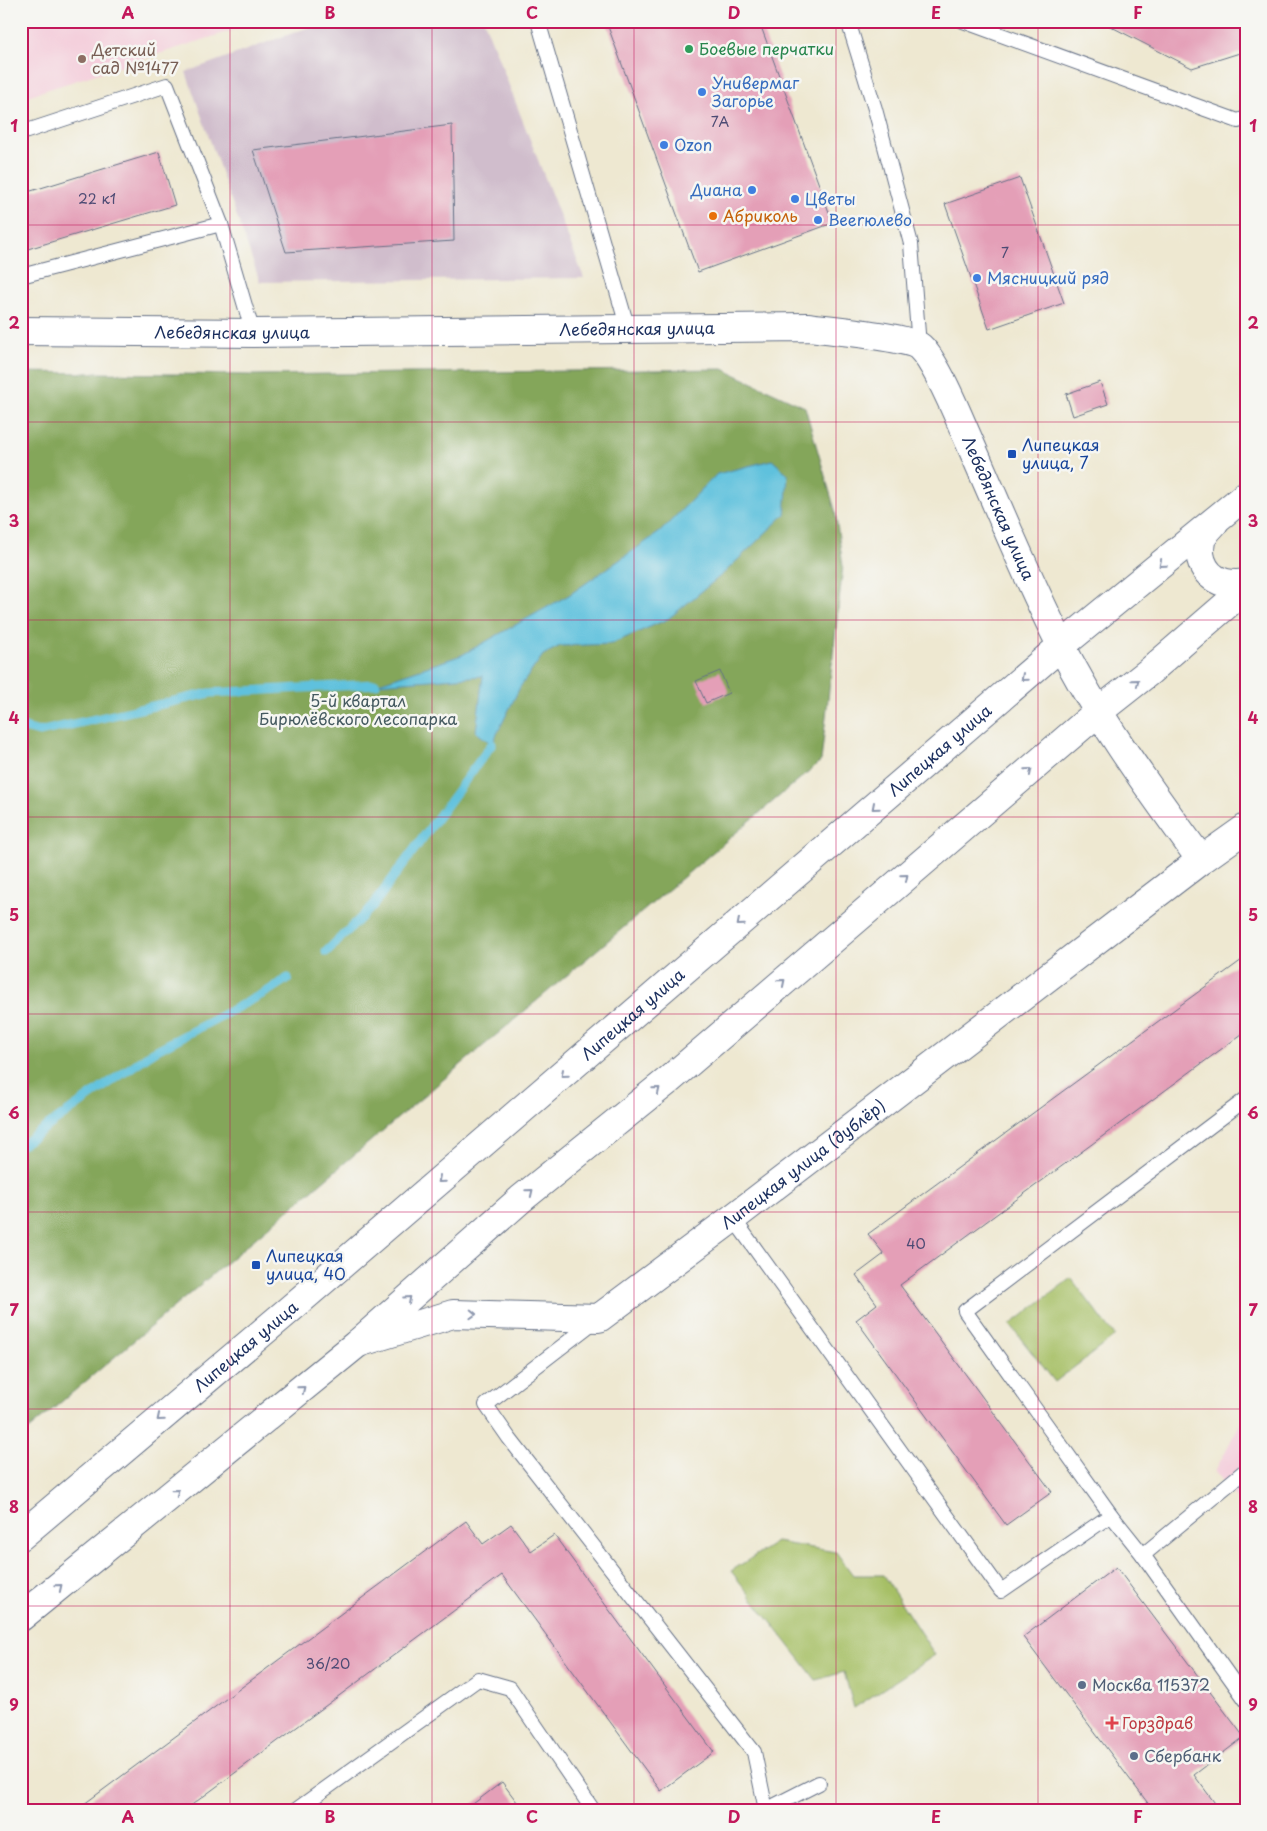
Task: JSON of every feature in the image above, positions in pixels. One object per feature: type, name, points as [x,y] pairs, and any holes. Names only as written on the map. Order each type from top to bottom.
[{"type":"main road","name":"Лебедянская улица","points":[[21,331],[253,333],[809,327],[898,339],[919,346],[931,362],[956,412],[1061,646],[1098,712]]},
{"type":"main road","name":"Липецкая улица","points":[[21,1536],[318,1285],[1061,646],[1246,495]]},
{"type":"main road","points":[[1214,523],[1202,538],[1200,548],[1201,561],[1206,571],[1214,579],[1224,584],[1236,585],[1246,583]]},
{"type":"main road","points":[[21,1618],[358,1343],[521,1199],[670,1079],[1098,712],[1150,671],[1246,588]]},
{"type":"main road","points":[[1098,712],[1124,752],[1201,860]]},
{"type":"main road","name":"Липецкая улица (дублёр)","points":[[599,1318],[733,1218],[1201,860],[1246,828]]},
{"type":"main road","points":[[358,1343],[453,1314],[599,1318]]},
{"type":"lane","points":[[538,21],[628,329]]},
{"type":"lane","points":[[848,21],[876,108],[911,244],[919,346]]},
{"type":"lane","points":[[963,21],[1238,121],[1246,118]]},
{"type":"lane","points":[[21,133],[167,85],[221,224],[253,333]]},
{"type":"lane","points":[[21,276],[221,224]]},
{"type":"lane","points":[[1246,1099],[965,1311],[1246,1700]]},
{"type":"lane","points":[[733,1218],[1001,1591],[1111,1514]]},
{"type":"lane","points":[[599,1318],[486,1405],[509,1438],[754,1752],[766,1810],[819,1783]]},
{"type":"lane","points":[[1143,1555],[1246,1470]]},
{"type":"lane","points":[[296,1810],[478,1679],[510,1688],[593,1810]]},
{"type":"shaded area","name":"Детский сад №1477","points":[[21,21],[262,21],[21,98]]},
{"type":"shaded area","points":[[326,21],[484,21],[584,278],[260,282],[186,72]]},
{"type":"shaded area","points":[[1246,1412],[1246,1511],[1215,1471]]},
{"type":"green space","name":"5-й квартал Бирюлёвского лесопарка","points":[[723,369],[805,407],[835,510],[843,566],[821,761],[21,1436],[21,372],[253,375]]},
{"type":"green space","points":[[1071,1278],[1115,1336],[1055,1382],[1010,1325]]},
{"type":"green space","points":[[776,1542],[836,1552],[853,1575],[883,1575],[935,1655],[854,1708],[844,1672],[816,1680],[731,1571]]},
{"type":"water","points":[[772,460],[788,474],[785,514],[725,572],[668,619],[611,644],[560,646],[543,655],[520,687],[492,744],[476,732],[483,676],[376,684],[462,655],[569,595],[660,532],[717,474]]},
{"type":"building","points":[[606,21],[759,21],[833,223],[698,272]]},
{"type":"building","points":[[1100,21],[1246,21],[1246,51],[1192,68]]},
{"type":"building","points":[[452,125],[454,241],[286,252],[253,150]]},
{"type":"building","points":[[159,152],[175,205],[21,251],[21,194]]},
{"type":"building","points":[[1020,178],[1064,303],[989,329],[945,204]]},
{"type":"building","points":[[1100,382],[1108,404],[1073,416],[1066,394]]},
{"type":"building","points":[[720,671],[729,693],[706,703],[696,681]]},
{"type":"building","points":[[1246,957],[1246,1031],[900,1285],[1052,1492],[1006,1525],[856,1320],[877,1304],[856,1275],[884,1254],[868,1234]]},
{"type":"building","points":[[466,1521],[483,1544],[511,1524],[531,1551],[554,1535],[714,1752],[661,1791],[502,1575],[185,1810],[76,1810]]},
{"type":"building","points":[[1116,1567],[1244,1737],[1194,1775],[1220,1810],[1153,1810],[1023,1637]]},
{"type":"building","points":[[502,1782],[523,1810],[465,1810]]},
{"type":"waterway","points":[[21,727],[39,732],[210,693],[376,684]]},
{"type":"waterway","points":[[326,952],[371,908],[492,744]]},
{"type":"waterway","points":[[21,1145],[153,1052],[268,991],[288,978]]},
{"type":"place","name":"Боевые перчатки","points":[[689,49]]},
{"type":"place","name":"Детский сад №1477","points":[[82,59]]},
{"type":"place","name":"Универмаг Загорье","points":[[702,92]]},
{"type":"place","name":"Ozon","points":[[664,145]]},
{"type":"place","name":"Диана","points":[[752,190]]},
{"type":"place","name":"Цветы","points":[[795,199]]},
{"type":"place","name":"Абриколь","points":[[713,216]]},
{"type":"place","name":"Beerюлево","points":[[818,220]]},
{"type":"place","name":"Мясницкий ряд","points":[[977,278]]},
{"type":"place","name":"Липецкая улица, 7","points":[[1012,454]]},
{"type":"place","name":"Липецкая улица, 40","points":[[256,1265]]},
{"type":"place","name":"Москва 115372","points":[[1082,1685]]},
{"type":"place","name":"Горздрав","points":[[1112,1723]]},
{"type":"place","name":"Сбербанк","points":[[1134,1756]]}]
